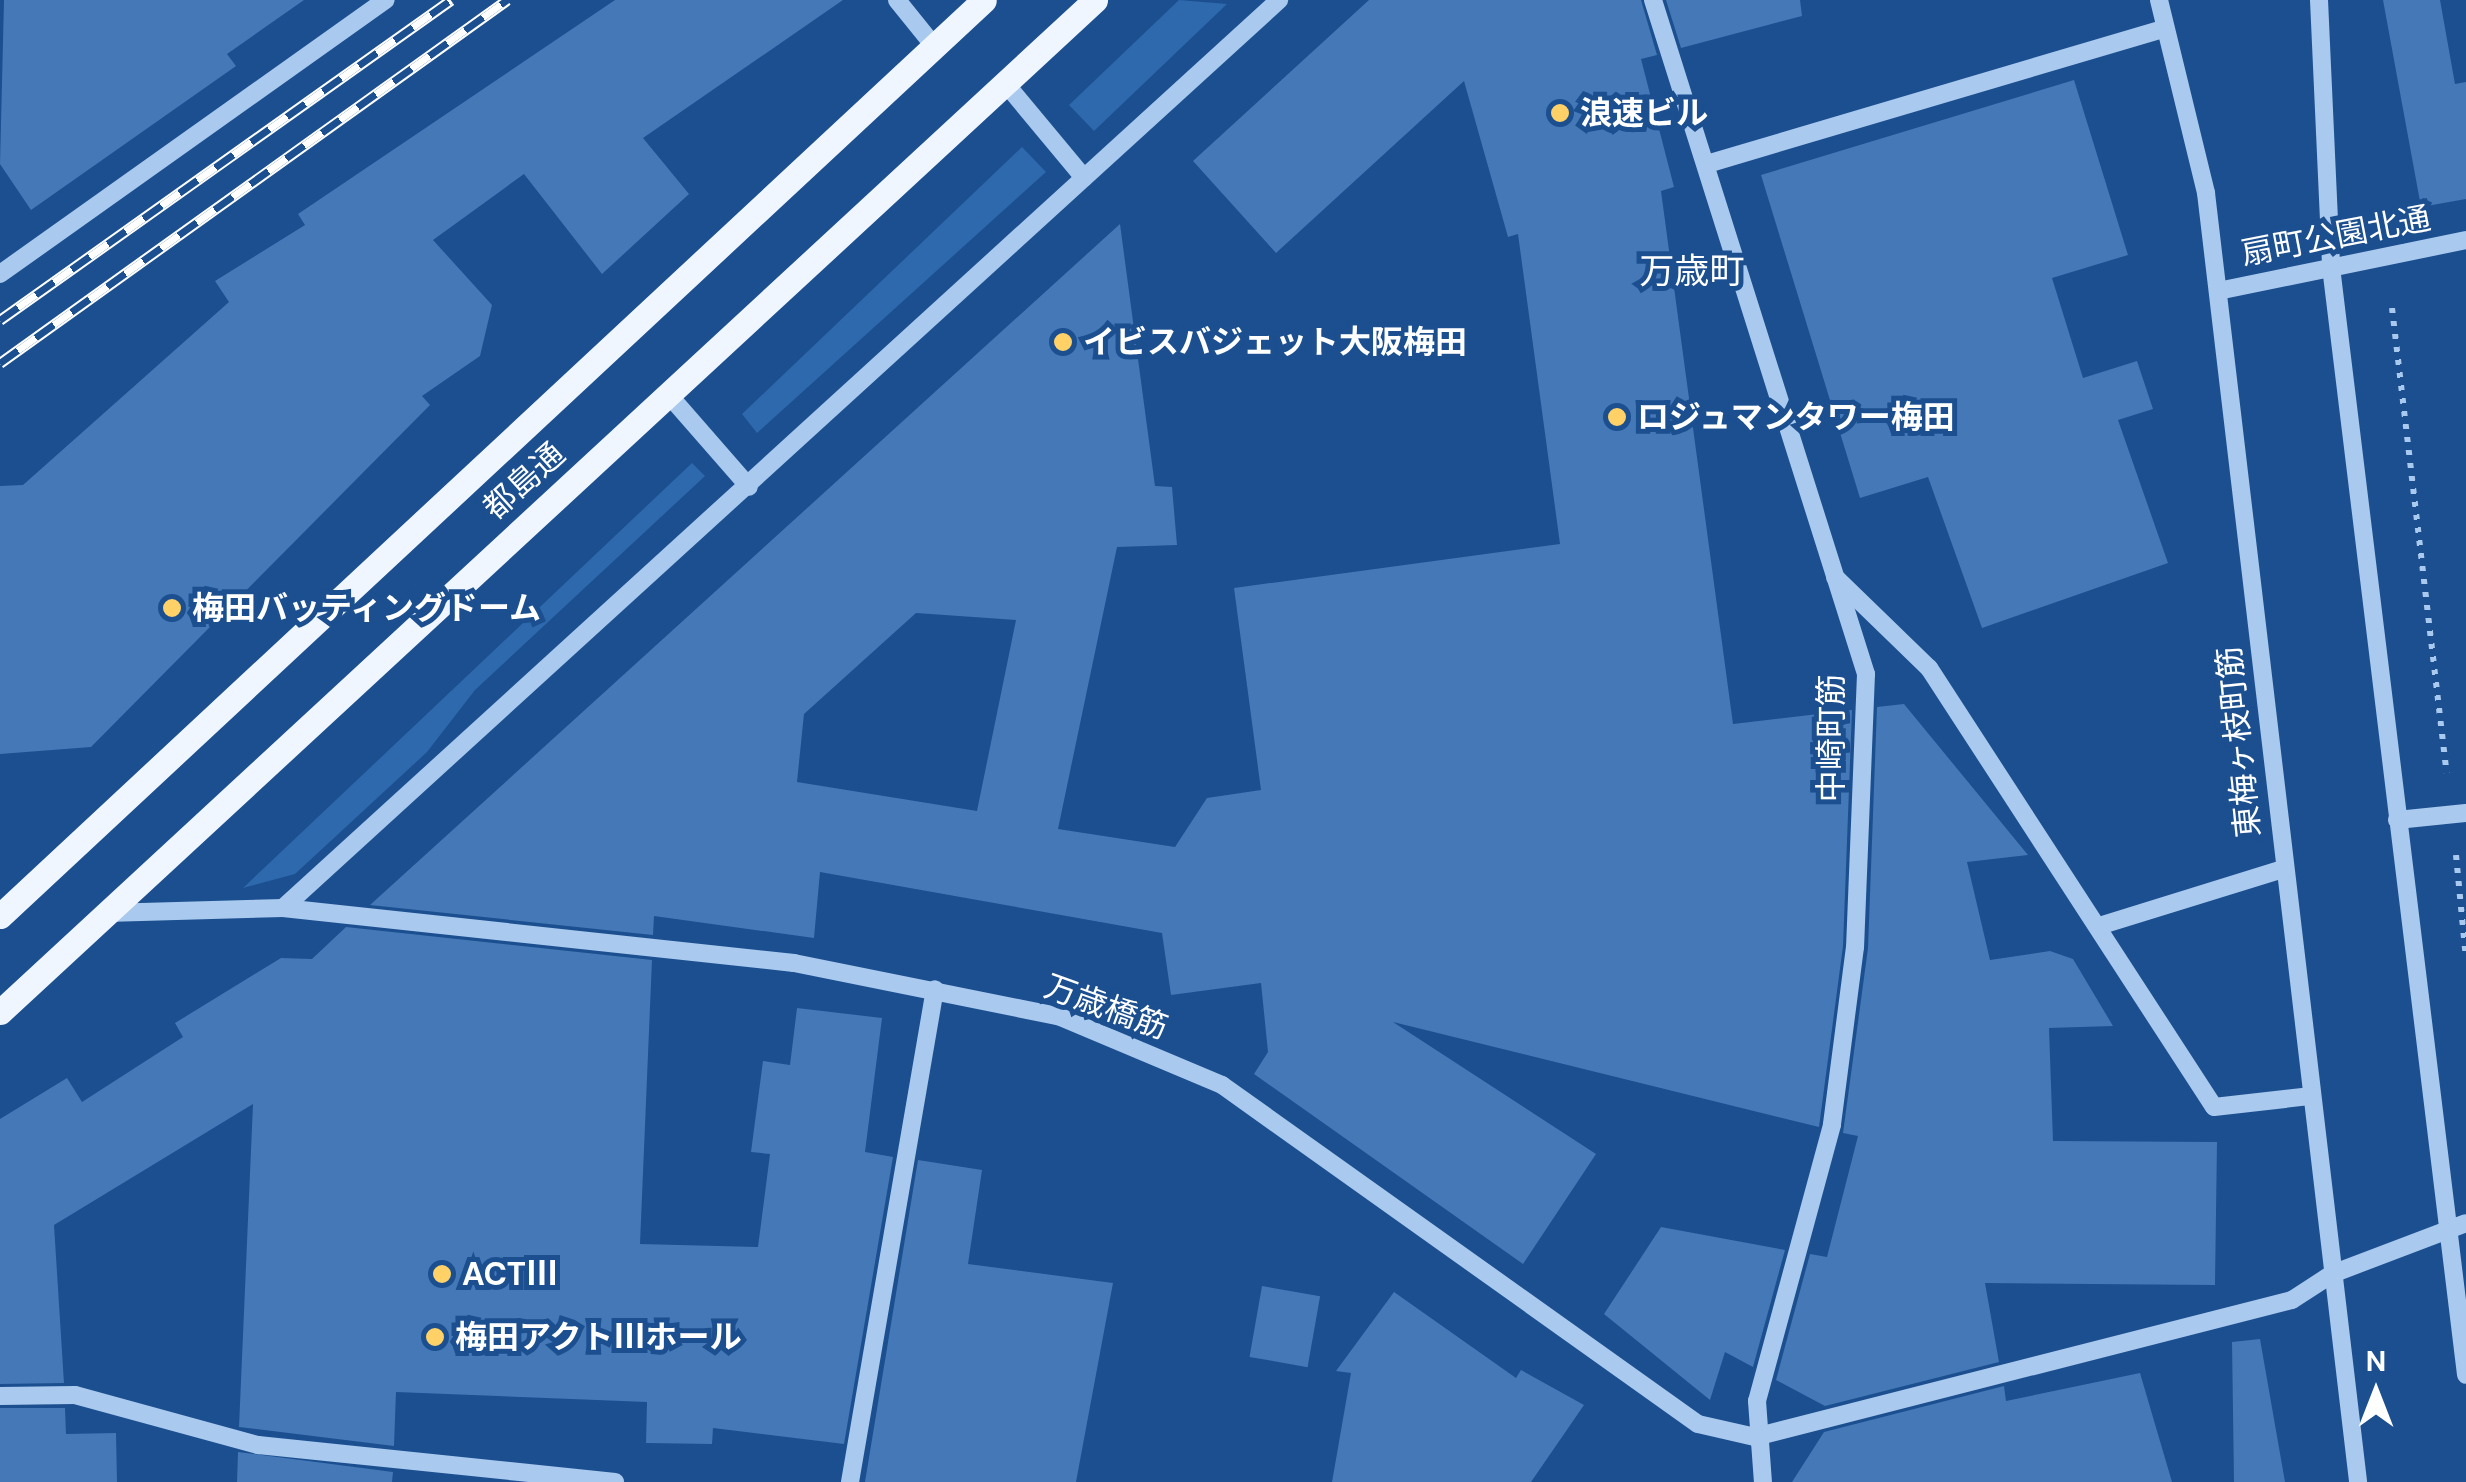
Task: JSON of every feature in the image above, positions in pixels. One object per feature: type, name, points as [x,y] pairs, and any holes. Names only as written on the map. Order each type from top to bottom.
[{"type":"main road","name":"都島通","points":[[0,916],[984,0]]},
{"type":"main road","name":"都島通","points":[[1,1010],[98,914],[1095,0]]},
{"type":"street","points":[[0,274],[386,0]]},
{"type":"street","points":[[897,0],[934,46]]},
{"type":"street","name":"中崎町筋","points":[[1653,0],[1866,674],[1856,947],[1832,1125],[1756,1401],[1755,1437]]},
{"type":"street","name":"東梅ヶ枝町筋","points":[[2159,0],[2206,192],[2358,1482]]},
{"type":"street","points":[[2320,0],[2331,267],[2397,820],[2457,1226],[2466,1375]]},
{"type":"street","points":[[283,908],[749,487],[1268,4]]},
{"type":"street","points":[[1707,164],[2163,28]]},
{"type":"street","points":[[1006,84],[1084,178]]},
{"type":"street","name":"扇町公園北通","points":[[2218,291],[2466,240]]},
{"type":"street","points":[[668,394],[749,487]]},
{"type":"street","points":[[1831,573],[1929,668],[2214,1107],[2311,1096]]},
{"type":"street","points":[[2397,820],[2459,813]]},
{"type":"street","points":[[2099,926],[2283,870]]},
{"type":"street","name":"万歳橋筋","points":[[98,914],[283,908],[794,963],[1058,1016],[1222,1085],[1698,1424],[1755,1437]]},
{"type":"street","points":[[850,1482],[935,989]]},
{"type":"street","points":[[1763,1482],[1755,1437],[2292,1300],[2332,1274],[2457,1226]]},
{"type":"street","points":[[0,1396],[75,1394],[258,1445],[615,1482]]},
{"type":"path","points":[[2392,308],[2459,813],[2466,958]]},
{"type":"shaded area","points":[[1179,0],[1227,4],[1094,131],[1069,105]]},
{"type":"shaded area","points":[[1022,147],[1046,172],[757,433],[742,414]]},
{"type":"shaded area","points":[[692,463],[705,476],[475,690],[427,752],[295,874],[243,888]]},
{"type":"building","points":[[4,0],[304,0],[227,54],[236,66],[31,210],[0,164]]},
{"type":"building","points":[[615,0],[843,0],[643,138],[689,194],[602,274],[524,174],[433,240],[492,305],[480,356],[422,396],[430,405],[91,747],[0,754],[0,486],[23,485],[229,302],[215,281],[305,225],[298,214]]},
{"type":"building","points":[[1369,0],[1641,0],[1657,55],[1641,59],[1674,187],[1661,191],[1733,724],[1852,710],[1843,946],[1819,1127],[1393,1022],[1596,1154],[1523,1264],[1254,1074],[1268,1052],[1261,983],[1171,995],[1162,933],[820,872],[814,938],[654,916],[653,935],[370,905],[1120,224],[1155,486],[1172,487],[1177,545],[1117,547],[1058,829],[1175,847],[1207,798],[1261,790],[1234,588],[1560,544],[1518,234],[1508,237],[1464,81],[1276,253],[1193,161]],"holes":[[[916,613],[1016,620],[977,811],[797,782],[804,714]]]},
{"type":"building","points":[[1666,0],[1800,0],[1802,16],[1681,48]]},
{"type":"building","points":[[2383,0],[2440,0],[2455,84],[2466,82],[2466,199],[2421,207]]},
{"type":"building","points":[[2074,80],[2128,255],[2052,278],[2083,378],[2137,361],[2153,409],[2118,420],[2168,563],[1982,628],[1928,477],[1860,498],[1761,175]]},
{"type":"building","points":[[1904,704],[2028,855],[1967,862],[1990,960],[2050,951],[2073,959],[2113,1026],[2049,1028],[2053,1141],[2217,1142],[2215,1285],[1985,1283],[1999,1362],[1825,1406],[1776,1380],[1810,1254],[1827,1257],[1858,1136],[1843,1133],[1868,948],[1877,707]]},
{"type":"building","points":[[346,927],[652,960],[640,1244],[758,1247],[770,1154],[751,1152],[763,1061],[790,1065],[797,1008],[882,1018],[865,1152],[893,1157],[844,1444],[713,1428],[712,1444],[646,1443],[647,1402],[396,1392],[394,1446],[239,1427],[253,1104],[54,1225],[64,1383],[0,1384],[0,1119],[67,1078],[82,1102],[183,1037],[175,1023],[281,958],[312,959]]},
{"type":"building","points":[[918,1160],[982,1170],[968,1264],[1113,1283],[1076,1482],[865,1482]]},
{"type":"building","points":[[1661,1227],[1785,1250],[1753,1367],[1725,1352],[1710,1400],[1604,1314]]},
{"type":"building","points":[[1262,1286],[1320,1296],[1308,1367],[1249,1357]]},
{"type":"building","points":[[1394,1292],[1516,1378],[1521,1370],[1584,1405],[1531,1482],[1332,1482],[1351,1373],[1336,1371]]},
{"type":"building","points":[[2260,1339],[2285,1482],[2234,1482],[2232,1342]]},
{"type":"building","points":[[2140,1373],[2172,1482],[1792,1482],[1824,1432],[2004,1386],[2006,1401]]},
{"type":"building","points":[[0,1408],[65,1408],[66,1434],[116,1433],[117,1482],[0,1482]]},
{"type":"building","points":[[238,1452],[393,1472],[392,1482],[237,1482]]},
{"type":"railway","points":[[0,320],[451,0]]},
{"type":"railway","points":[[0,363],[507,0]]},
{"type":"place","name":"浪速ビル","points":[[1560,113]]},
{"type":"place","name":"イビスバジェット大阪梅田","points":[[1063,342]]},
{"type":"place","name":"ロジュマンタワー梅田","points":[[1617,417]]},
{"type":"place","name":"梅田バッティングドーム","points":[[172,608]]},
{"type":"place","name":"ACTⅢ","points":[[442,1274]]},
{"type":"place","name":"梅田アクトⅢホール","points":[[435,1337]]},
{"type":"district","name":"万歳町","points":[[1692,271]]}]
